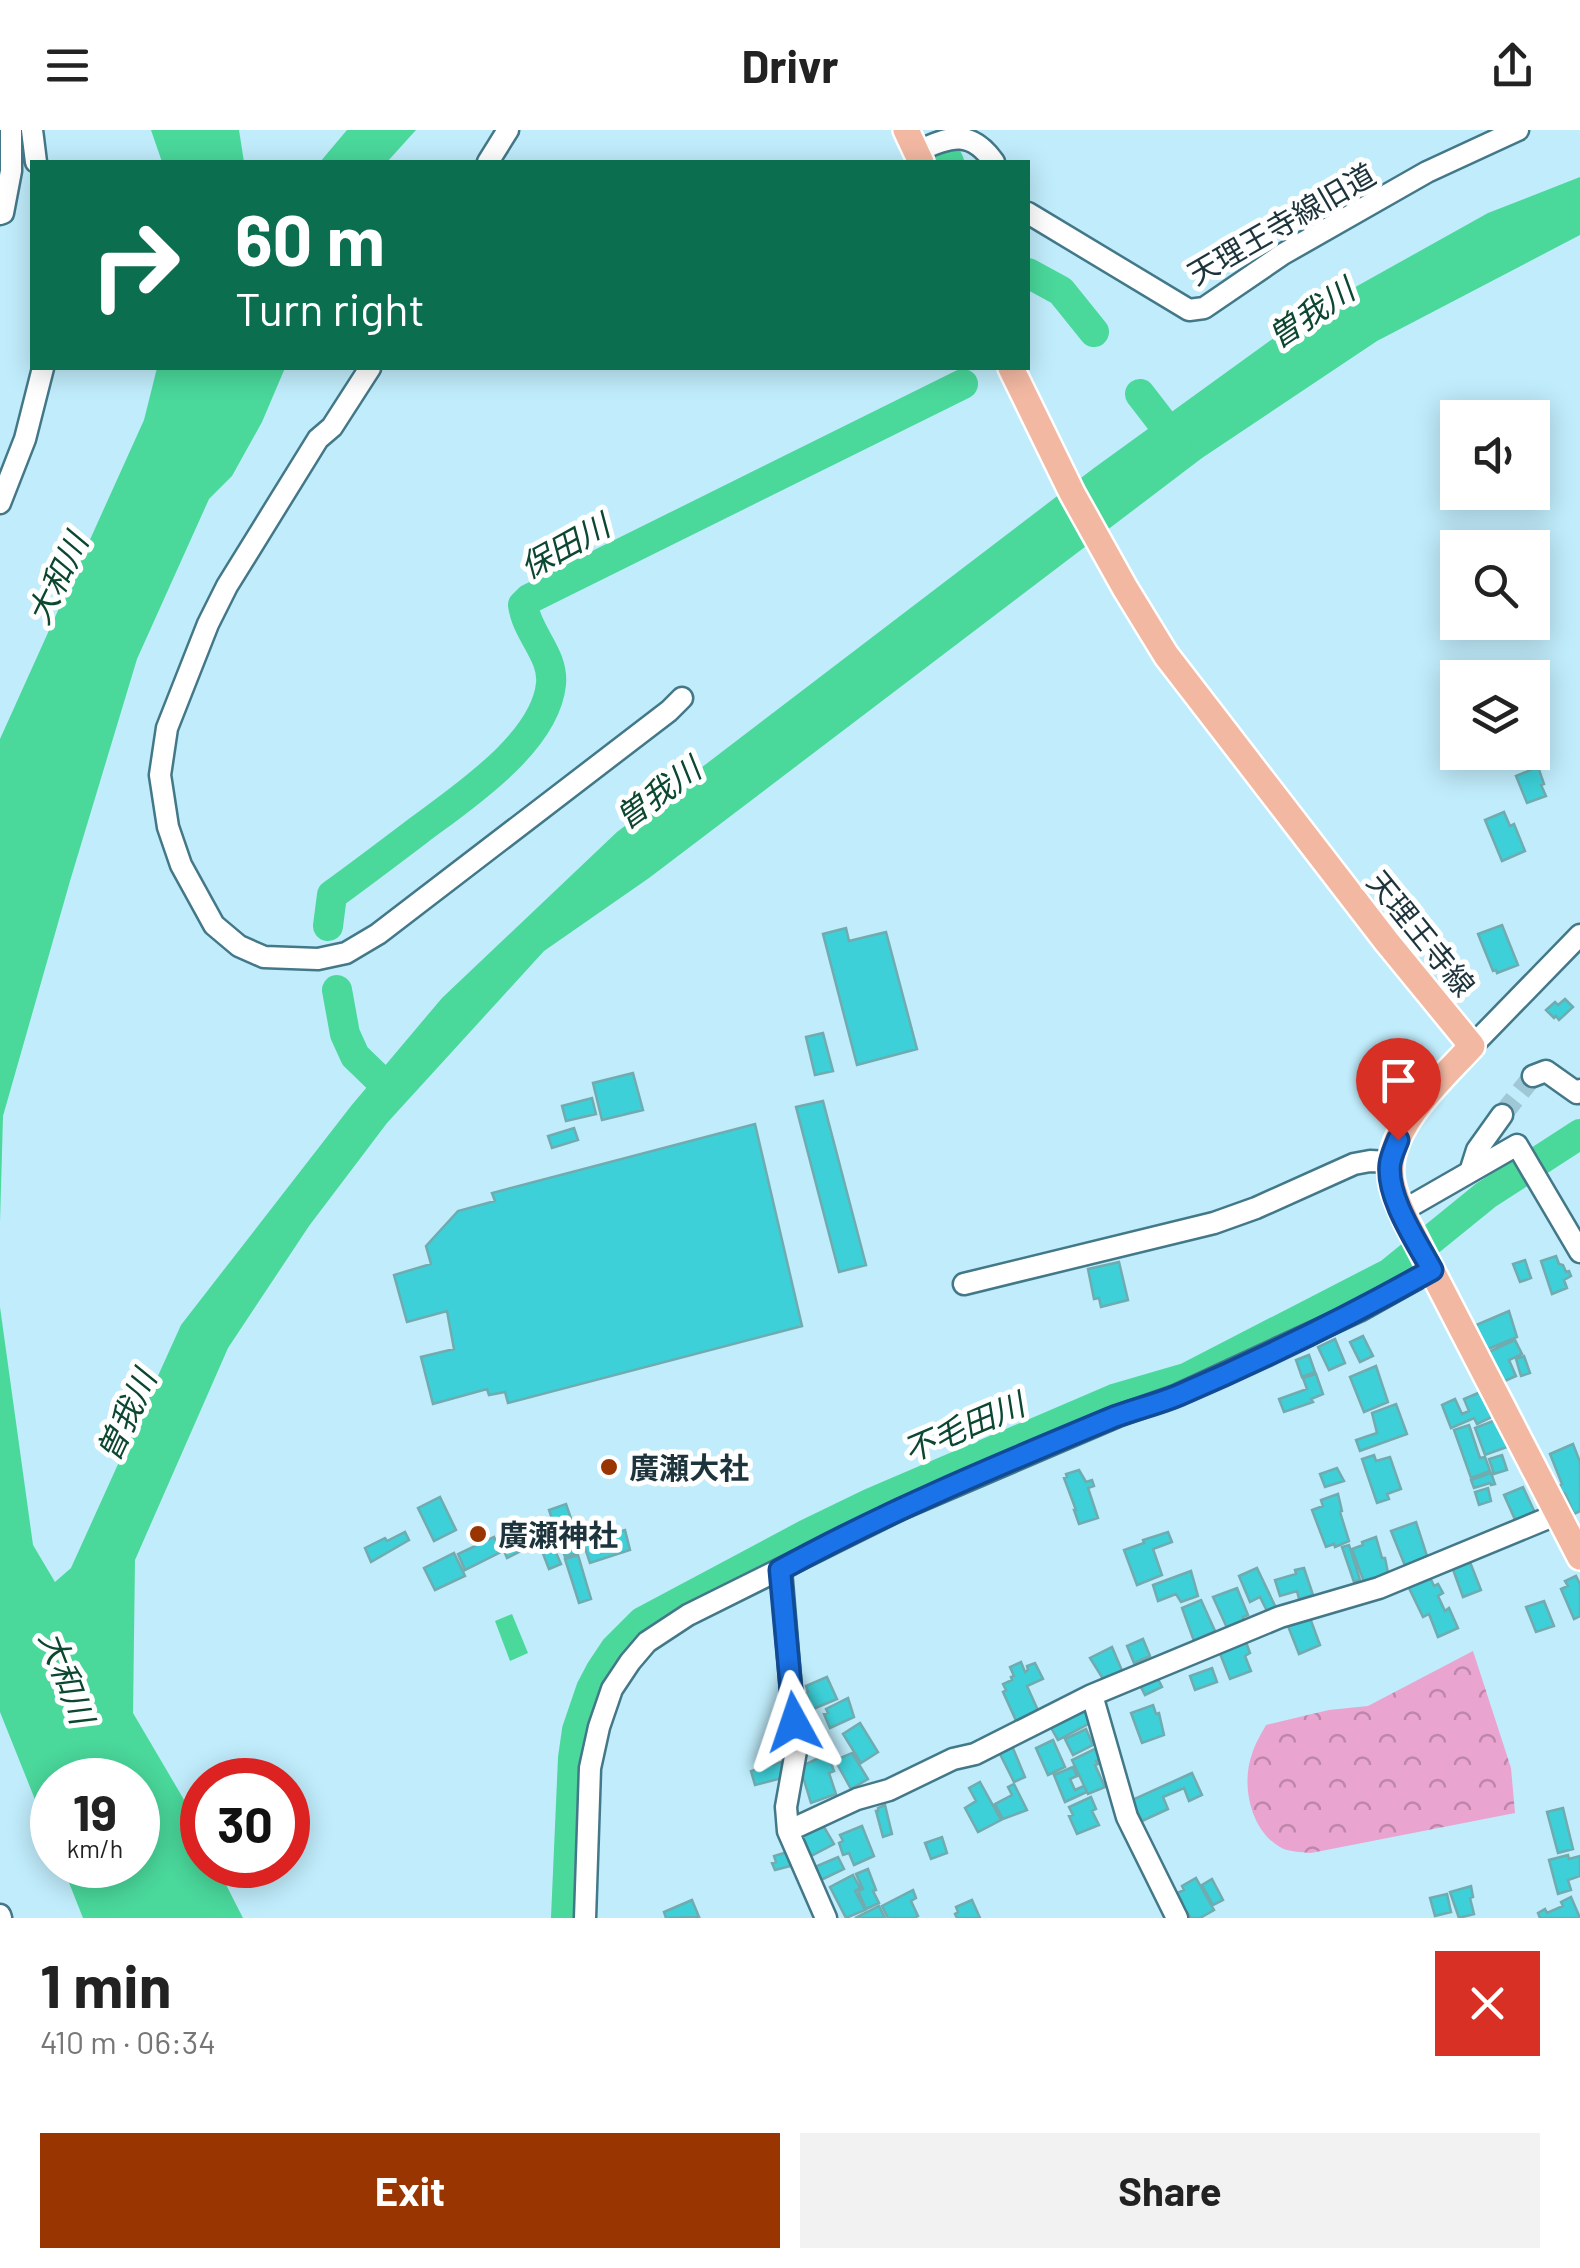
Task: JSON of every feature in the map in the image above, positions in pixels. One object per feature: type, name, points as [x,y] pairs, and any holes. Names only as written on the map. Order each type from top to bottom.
[{"type":"main road","name":"天理王寺線","points":[[1012,370],[1124,588],[1166,654],[1387,942],[1472,1046]]},
{"type":"main road","points":[[1472,1046],[1415,1112],[1398,1140],[1390,1162],[1391,1182],[1425,1257],[1580,1557]]},
{"type":"street","points":[[0,214],[11,171],[10,130]]},
{"type":"street","points":[[32,130],[36,160]]},
{"type":"street","points":[[489,160],[508,130]]},
{"type":"street","name":"天理王寺線旧道","points":[[1030,214],[1189,310],[1204,308],[1283,254],[1427,172],[1518,130]]},
{"type":"street","points":[[914,148],[964,134],[976,138],[993,160]]},
{"type":"street","points":[[0,502],[26,439],[43,370]]},
{"type":"street","points":[[369,370],[332,427],[318,439],[227,586],[168,728],[160,775],[168,827],[181,865],[214,926],[238,946],[264,958],[318,959],[346,953],[378,934],[682,698]]},
{"type":"street","points":[[1472,1046],[1580,935]]},
{"type":"street","points":[[1532,1076],[1546,1071],[1577,1093],[1580,1090]]},
{"type":"street","points":[[1470,1172],[1477,1150],[1502,1116]]},
{"type":"street","points":[[1402,1211],[1517,1145],[1580,1252]]},
{"type":"street","points":[[964,1284],[1214,1223],[1354,1164],[1390,1162]]},
{"type":"street","points":[[584,1918],[590,1768],[599,1727],[612,1689],[647,1642],[688,1615],[901,1509],[1118,1416],[1175,1396],[1358,1311],[1425,1257]]},
{"type":"street","points":[[788,1831],[857,1799],[889,1790],[953,1758],[975,1754],[1092,1695],[1280,1617],[1380,1588],[1558,1514]]},
{"type":"street","points":[[780,1570],[796,1752],[786,1807],[788,1831],[826,1918]]},
{"type":"street","points":[[1092,1695],[1127,1816],[1177,1918]]},
{"type":"green space","points":[[1473,1651],[1511,1768],[1515,1813],[1311,1853],[1280,1847],[1261,1830],[1251,1805],[1248,1779],[1253,1750],[1266,1725],[1329,1710],[1368,1706]]},
{"type":"water","points":[[151,130],[239,130],[244,160],[161,160]]},
{"type":"water","points":[[347,130],[416,130],[389,160],[322,160]]},
{"type":"water","name":"大和川","points":[[1580,177],[1580,235],[1377,341],[1202,458],[649,878],[544,951],[387,1123],[309,1226],[228,1348],[135,1560],[133,1713],[159,1758],[30,1758],[30,1787],[0,1712],[0,1307],[33,1545],[55,1582],[71,1568],[181,1325],[351,1106],[442,998],[617,832],[1094,468],[1307,314],[1488,213]]},
{"type":"water","points":[[156,370],[284,370],[262,422],[232,476],[209,499],[137,659],[3,1116],[0,1222],[0,739],[144,420]]},
{"type":"water","points":[[512,1614],[528,1653],[510,1661],[495,1621]]},
{"type":"water","points":[[160,1759],[180,1793],[180,1888],[228,1888],[243,1918],[83,1918],[71,1888],[160,1888]]},
{"type":"building","points":[[1539,770],[1546,796],[1527,803],[1516,776]]},
{"type":"building","points":[[1504,812],[1510,826],[1514,824],[1525,851],[1502,861],[1485,820]]},
{"type":"building","points":[[1502,925],[1518,965],[1497,973],[1478,934]]},
{"type":"building","points":[[846,928],[849,941],[886,932],[917,1049],[857,1065],[823,934]]},
{"type":"building","points":[[1565,999],[1573,1007],[1559,1020],[1546,1010],[1555,1002],[1558,1005]]},
{"type":"building","points":[[823,1033],[833,1071],[815,1075],[806,1037]]},
{"type":"building","points":[[633,1073],[643,1110],[602,1120],[593,1083]]},
{"type":"building","points":[[592,1098],[596,1114],[566,1121],[562,1106]]},
{"type":"building","points":[[823,1101],[866,1265],[839,1272],[796,1107]]},
{"type":"building","points":[[755,1124],[802,1326],[508,1403],[505,1392],[489,1395],[487,1389],[433,1404],[421,1357],[454,1349],[447,1311],[407,1322],[394,1275],[431,1264],[426,1246],[458,1211],[495,1201],[492,1193]]},
{"type":"building","points":[[574,1128],[578,1140],[552,1148],[548,1136]]},
{"type":"building","points":[[1556,1256],[1571,1276],[1564,1280],[1567,1288],[1552,1294],[1541,1261]]},
{"type":"building","points":[[1525,1260],[1531,1278],[1520,1282],[1513,1264]]},
{"type":"building","points":[[1119,1262],[1128,1300],[1101,1307],[1099,1298],[1094,1299],[1088,1269]]},
{"type":"building","points":[[1509,1311],[1517,1337],[1483,1351],[1474,1326]]},
{"type":"building","points":[[1363,1336],[1373,1356],[1360,1362],[1350,1342]]},
{"type":"building","points":[[1335,1339],[1345,1363],[1329,1370],[1318,1347]]},
{"type":"building","points":[[1515,1340],[1522,1354],[1509,1360],[1516,1376],[1500,1383],[1486,1353]]},
{"type":"building","points":[[1309,1355],[1315,1372],[1302,1377],[1296,1360]]},
{"type":"building","points":[[1524,1356],[1530,1373],[1521,1376],[1516,1359]]},
{"type":"building","points":[[1376,1366],[1388,1402],[1364,1412],[1350,1377]]},
{"type":"building","points":[[1316,1374],[1323,1394],[1311,1399],[1313,1402],[1284,1412],[1279,1399],[1307,1389],[1303,1378]]},
{"type":"building","points":[[1483,1391],[1494,1416],[1477,1424],[1474,1418],[1451,1428],[1442,1405],[1455,1399],[1462,1414],[1469,1411],[1464,1399]]},
{"type":"building","points":[[1396,1404],[1407,1434],[1360,1451],[1356,1440],[1377,1433],[1372,1413]]},
{"type":"building","points":[[1496,1420],[1498,1427],[1502,1425],[1507,1447],[1485,1455],[1475,1428]]},
{"type":"building","points":[[1469,1425],[1480,1458],[1485,1457],[1490,1471],[1471,1478],[1454,1430]]},
{"type":"building","points":[[1573,1444],[1580,1462],[1580,1511],[1574,1514],[1565,1493],[1562,1494],[1550,1454]]},
{"type":"building","points":[[1374,1455],[1376,1461],[1390,1457],[1401,1489],[1377,1503],[1362,1459]]},
{"type":"building","points":[[1502,1455],[1507,1470],[1494,1474],[1489,1459]]},
{"type":"building","points":[[1337,1468],[1344,1481],[1325,1487],[1320,1474]]},
{"type":"building","points":[[1079,1470],[1086,1482],[1092,1480],[1094,1486],[1088,1488],[1098,1518],[1079,1524],[1064,1478]]},
{"type":"building","points":[[1491,1473],[1495,1484],[1474,1488],[1471,1480]]},
{"type":"building","points":[[1523,1487],[1536,1515],[1517,1524],[1504,1495]]},
{"type":"building","points":[[1488,1488],[1491,1501],[1479,1505],[1475,1492]]},
{"type":"building","points":[[1338,1494],[1349,1541],[1326,1547],[1312,1510],[1323,1506],[1321,1500]]},
{"type":"building","points":[[440,1497],[456,1530],[434,1541],[418,1508]]},
{"type":"building","points":[[566,1504],[582,1551],[565,1557],[549,1510]]},
{"type":"building","points":[[1416,1522],[1428,1559],[1406,1568],[1391,1531]]},
{"type":"building","points":[[625,1530],[630,1550],[590,1563],[583,1542]]},
{"type":"building","points":[[405,1532],[409,1540],[371,1562],[365,1548]]},
{"type":"building","points":[[1168,1532],[1172,1542],[1153,1549],[1162,1575],[1137,1585],[1124,1550]]},
{"type":"building","points":[[494,1537],[501,1552],[465,1570],[458,1554]]},
{"type":"building","points":[[1376,1537],[1389,1578],[1365,1585],[1352,1549]]},
{"type":"building","points":[[518,1539],[523,1550],[507,1558],[502,1546]]},
{"type":"building","points":[[551,1541],[561,1564],[549,1569],[540,1546]]},
{"type":"building","points":[[1349,1545],[1360,1580],[1354,1582],[1342,1547]]},
{"type":"building","points":[[454,1553],[465,1576],[435,1590],[424,1568]]},
{"type":"building","points":[[578,1555],[591,1599],[579,1603],[565,1559]]},
{"type":"building","points":[[1468,1557],[1481,1590],[1463,1597],[1451,1564]]},
{"type":"building","points":[[1257,1568],[1277,1610],[1268,1613],[1260,1597],[1250,1602],[1239,1576]]},
{"type":"building","points":[[1304,1568],[1313,1595],[1299,1599],[1297,1591],[1280,1596],[1275,1580]]},
{"type":"building","points":[[1191,1571],[1198,1596],[1181,1602],[1176,1594],[1158,1601],[1153,1585]]},
{"type":"building","points":[[1428,1573],[1443,1593],[1438,1596],[1458,1628],[1438,1637],[1429,1614],[1423,1617],[1408,1586]]},
{"type":"building","points":[[1576,1576],[1580,1584],[1580,1616],[1574,1619],[1561,1589],[1568,1586],[1565,1581]]},
{"type":"building","points":[[1237,1588],[1248,1615],[1243,1617],[1245,1624],[1228,1630],[1213,1597]]},
{"type":"building","points":[[1201,1600],[1215,1631],[1194,1641],[1182,1608]]},
{"type":"building","points":[[1544,1601],[1554,1626],[1536,1632],[1526,1607]]},
{"type":"building","points":[[1310,1618],[1320,1645],[1299,1654],[1288,1626]]},
{"type":"building","points":[[1243,1634],[1251,1671],[1230,1679],[1217,1646]]},
{"type":"building","points":[[1143,1639],[1150,1656],[1134,1663],[1127,1646]]},
{"type":"building","points":[[1112,1647],[1123,1673],[1105,1682],[1090,1658]]},
{"type":"building","points":[[1021,1662],[1025,1672],[1027,1666],[1035,1663],[1043,1679],[1027,1686],[1040,1715],[1018,1725],[1003,1684],[1014,1676],[1010,1667]]},
{"type":"building","points":[[1212,1668],[1217,1682],[1195,1690],[1190,1676]]},
{"type":"building","points":[[1156,1675],[1162,1687],[1145,1695],[1139,1683]]},
{"type":"building","points":[[827,1677],[837,1699],[813,1709],[806,1686]]},
{"type":"building","points":[[848,1698],[854,1717],[830,1728],[826,1709]]},
{"type":"building","points":[[1086,1705],[1094,1721],[1058,1740],[1049,1724]]},
{"type":"building","points":[[1153,1705],[1164,1735],[1142,1743],[1131,1713]]},
{"type":"building","points":[[860,1723],[878,1752],[861,1763],[843,1734]]},
{"type":"building","points":[[1086,1729],[1093,1745],[1073,1755],[1065,1739]]},
{"type":"building","points":[[1053,1740],[1065,1767],[1048,1775],[1036,1748]]},
{"type":"building","points":[[1012,1746],[1025,1777],[1014,1782],[999,1752]]},
{"type":"building","points":[[1101,1746],[1106,1756],[1095,1765],[1105,1787],[1088,1794],[1072,1760]]},
{"type":"building","points":[[852,1753],[868,1779],[851,1789],[835,1760]]},
{"type":"building","points":[[823,1756],[825,1760],[829,1758],[834,1771],[829,1773],[836,1794],[811,1803],[800,1767]]},
{"type":"building","points":[[781,1762],[786,1777],[755,1785],[751,1771]]},
{"type":"building","points":[[1073,1767],[1077,1776],[1070,1779],[1075,1790],[1084,1786],[1087,1792],[1065,1802],[1054,1775]]},
{"type":"building","points":[[1192,1773],[1202,1795],[1189,1801],[1184,1788],[1163,1797],[1168,1809],[1142,1821],[1132,1800]]},
{"type":"building","points":[[980,1782],[1001,1820],[978,1832],[965,1808],[976,1801],[969,1788]]},
{"type":"building","points":[[1014,1784],[1027,1810],[1003,1819],[995,1804],[1012,1795],[1008,1787]]},
{"type":"building","points":[[1091,1797],[1099,1825],[1077,1834],[1069,1807]]},
{"type":"building","points":[[885,1805],[892,1834],[883,1837],[876,1811]]},
{"type":"building","points":[[1563,1808],[1573,1849],[1558,1853],[1547,1812]]},
{"type":"building","points":[[821,1822],[834,1844],[809,1857],[797,1835]]},
{"type":"building","points":[[862,1826],[874,1856],[854,1865],[849,1853],[843,1855],[840,1835]]},
{"type":"building","points":[[942,1837],[947,1853],[931,1859],[925,1843]]},
{"type":"building","points":[[790,1851],[794,1865],[775,1870],[774,1856]]},
{"type":"building","points":[[1568,1855],[1569,1859],[1580,1856],[1580,1876],[1568,1880],[1571,1890],[1558,1894],[1549,1860]]},
{"type":"building","points":[[838,1857],[844,1869],[821,1880],[815,1867]]},
{"type":"building","points":[[868,1869],[879,1903],[866,1909],[856,1874]]},
{"type":"building","points":[[853,1875],[860,1888],[855,1891],[865,1910],[846,1918],[830,1887]]},
{"type":"building","points":[[1196,1878],[1214,1910],[1191,1918],[1178,1904],[1182,1902],[1177,1893]]},
{"type":"building","points":[[1212,1879],[1223,1900],[1213,1905],[1202,1885]]},
{"type":"building","points":[[1471,1886],[1474,1914],[1459,1918],[1450,1892]]},
{"type":"building","points":[[913,1890],[916,1898],[911,1901],[918,1916],[888,1918],[882,1906]]},
{"type":"building","points":[[1447,1894],[1451,1912],[1435,1916],[1430,1898]]},
{"type":"building","points":[[1571,1897],[1580,1918],[1540,1918],[1538,1913],[1563,1906],[1561,1902]]},
{"type":"building","points":[[692,1900],[699,1917],[666,1918],[664,1912]]},
{"type":"building","points":[[972,1900],[980,1918],[957,1918],[956,1907]]},
{"type":"building","points":[[879,1906],[885,1918],[855,1918]]},
{"type":"waterway","name":"保田川","points":[[945,154],[948,160]]},
{"type":"waterway","name":"保田川","points":[[1030,274],[1061,291],[1094,332]]},
{"type":"waterway","name":"保田川","points":[[328,926],[332,895],[479,785],[534,727],[545,706],[551,673],[525,616],[523,605],[529,599],[963,384]]},
{"type":"waterway","name":"保田川","points":[[1140,394],[1177,442]]},
{"type":"waterway","name":"保田川","points":[[337,990],[345,1034],[355,1056],[389,1089]]},
{"type":"waterway","name":"不毛田川","points":[[566,1918],[577,1730],[601,1670],[642,1622],[871,1503],[1114,1399],[1186,1378],[1390,1273],[1486,1195],[1580,1134]]},
{"type":"tunnel","points":[[1502,1115],[1533,1076]]},
{"type":"place","name":"廣瀬大社","points":[[609,1467]]},
{"type":"place","name":"廣瀬神社","points":[[478,1534]]},
{"type":"route","points":[[794,1722],[780,1570],[901,1509],[1282,1348],[1432,1270],[1391,1182],[1390,1162],[1398,1140]]},
{"type":"water label","name":"曽我川","points":[[1310,312]]},
{"type":"water label","name":"曽我川","points":[[657,792]]},
{"type":"water label","name":"曽我川","points":[[125,1415]]}]
